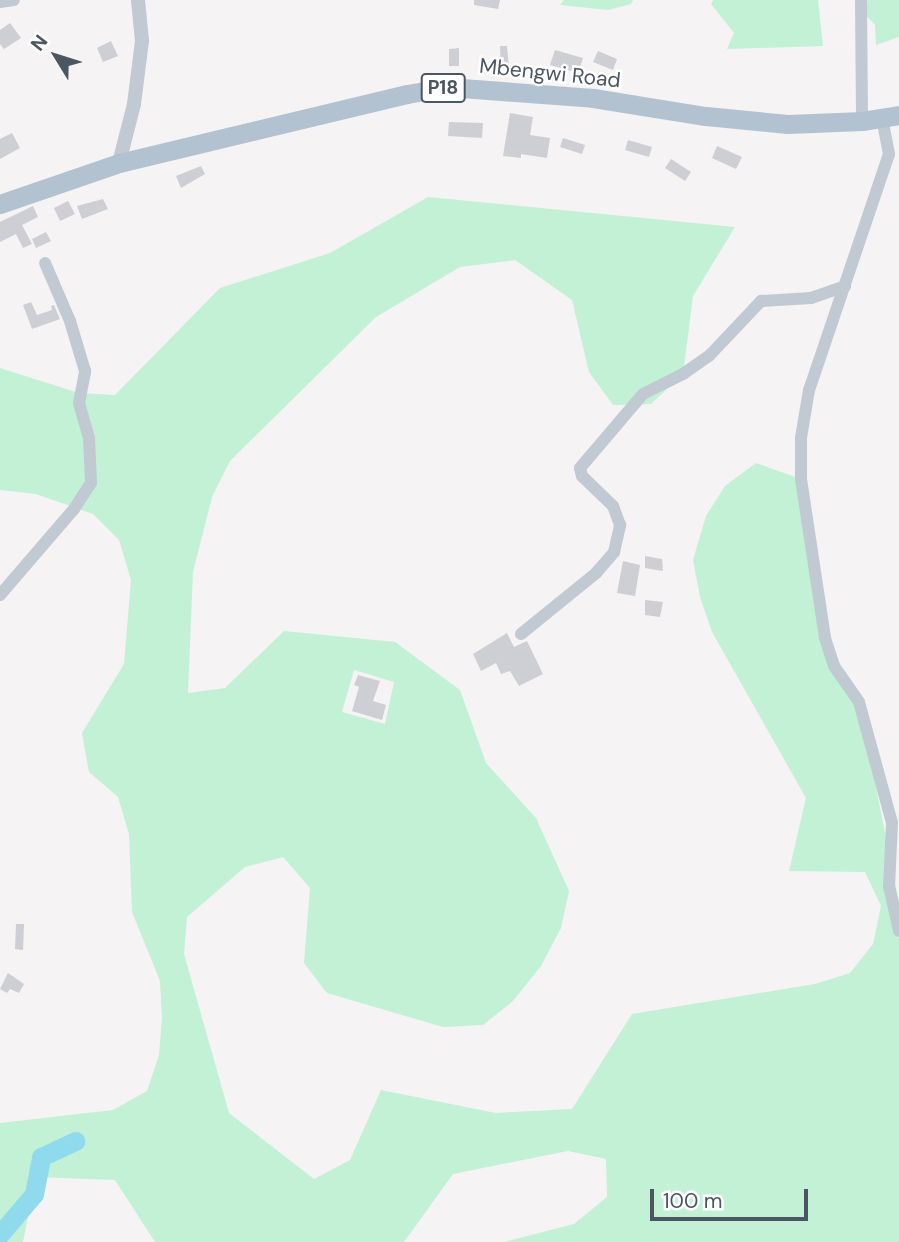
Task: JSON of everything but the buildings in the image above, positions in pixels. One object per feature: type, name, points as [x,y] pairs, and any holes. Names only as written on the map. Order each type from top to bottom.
[{"type":"main road","name":"Mbengwi Road","points":[[0,204],[119,163],[407,94],[448,87],[593,97],[706,116],[788,124],[862,121],[891,116]]},
{"type":"street","points":[[0,2],[14,0]]},
{"type":"street","points":[[119,163],[134,104],[140,54],[138,0]]},
{"type":"street","points":[[861,0],[862,121]]},
{"type":"street","points":[[891,116],[889,154],[809,390],[801,438],[801,479],[825,638],[834,666],[859,702],[892,822],[890,886],[899,931]]},
{"type":"street","points":[[0,595],[74,509],[91,483],[89,438],[79,403],[85,371],[70,321],[45,263]]},
{"type":"street","points":[[520,634],[596,573],[614,551],[620,525],[613,506],[582,476],[580,468],[643,394],[683,374],[709,356],[761,301],[811,298],[845,286]]},
{"type":"green space","points":[[564,0],[633,0],[631,4],[608,10],[560,5]]},
{"type":"green space","points":[[713,0],[818,0],[823,46],[727,49],[734,33],[711,4]]},
{"type":"green space","points":[[868,0],[899,0],[899,37],[876,45],[875,25],[861,10]]},
{"type":"green space","points":[[428,197],[735,227],[693,296],[683,374],[651,404],[613,405],[589,372],[572,300],[515,260],[460,267],[376,317],[230,461],[212,497],[193,572],[188,693],[225,688],[284,631],[395,642],[460,690],[486,763],[536,818],[569,891],[561,928],[541,966],[513,1001],[483,1025],[443,1027],[327,993],[304,963],[310,888],[283,857],[245,867],[187,917],[184,954],[229,1113],[314,1179],[350,1160],[381,1090],[496,1113],[572,1109],[632,1014],[815,984],[850,973],[873,944],[881,906],[865,872],[789,871],[806,798],[712,632],[700,597],[693,560],[706,516],[725,486],[756,463],[801,479],[825,638],[859,702],[899,903],[899,1242],[504,1242],[574,1224],[607,1197],[606,1159],[568,1151],[453,1174],[404,1242],[155,1242],[115,1180],[36,1177],[23,1242],[0,1242],[0,1123],[113,1110],[147,1091],[159,1055],[162,1018],[160,981],[132,912],[129,834],[118,797],[89,772],[82,733],[124,664],[131,580],[119,540],[93,514],[36,494],[0,490],[0,368],[79,393],[115,395],[220,288],[330,253]],"holes":[[[354,670],[394,682],[385,724],[342,712]]]},
{"type":"waterway","points":[[0,1234],[34,1194],[41,1157],[76,1141]]}]
